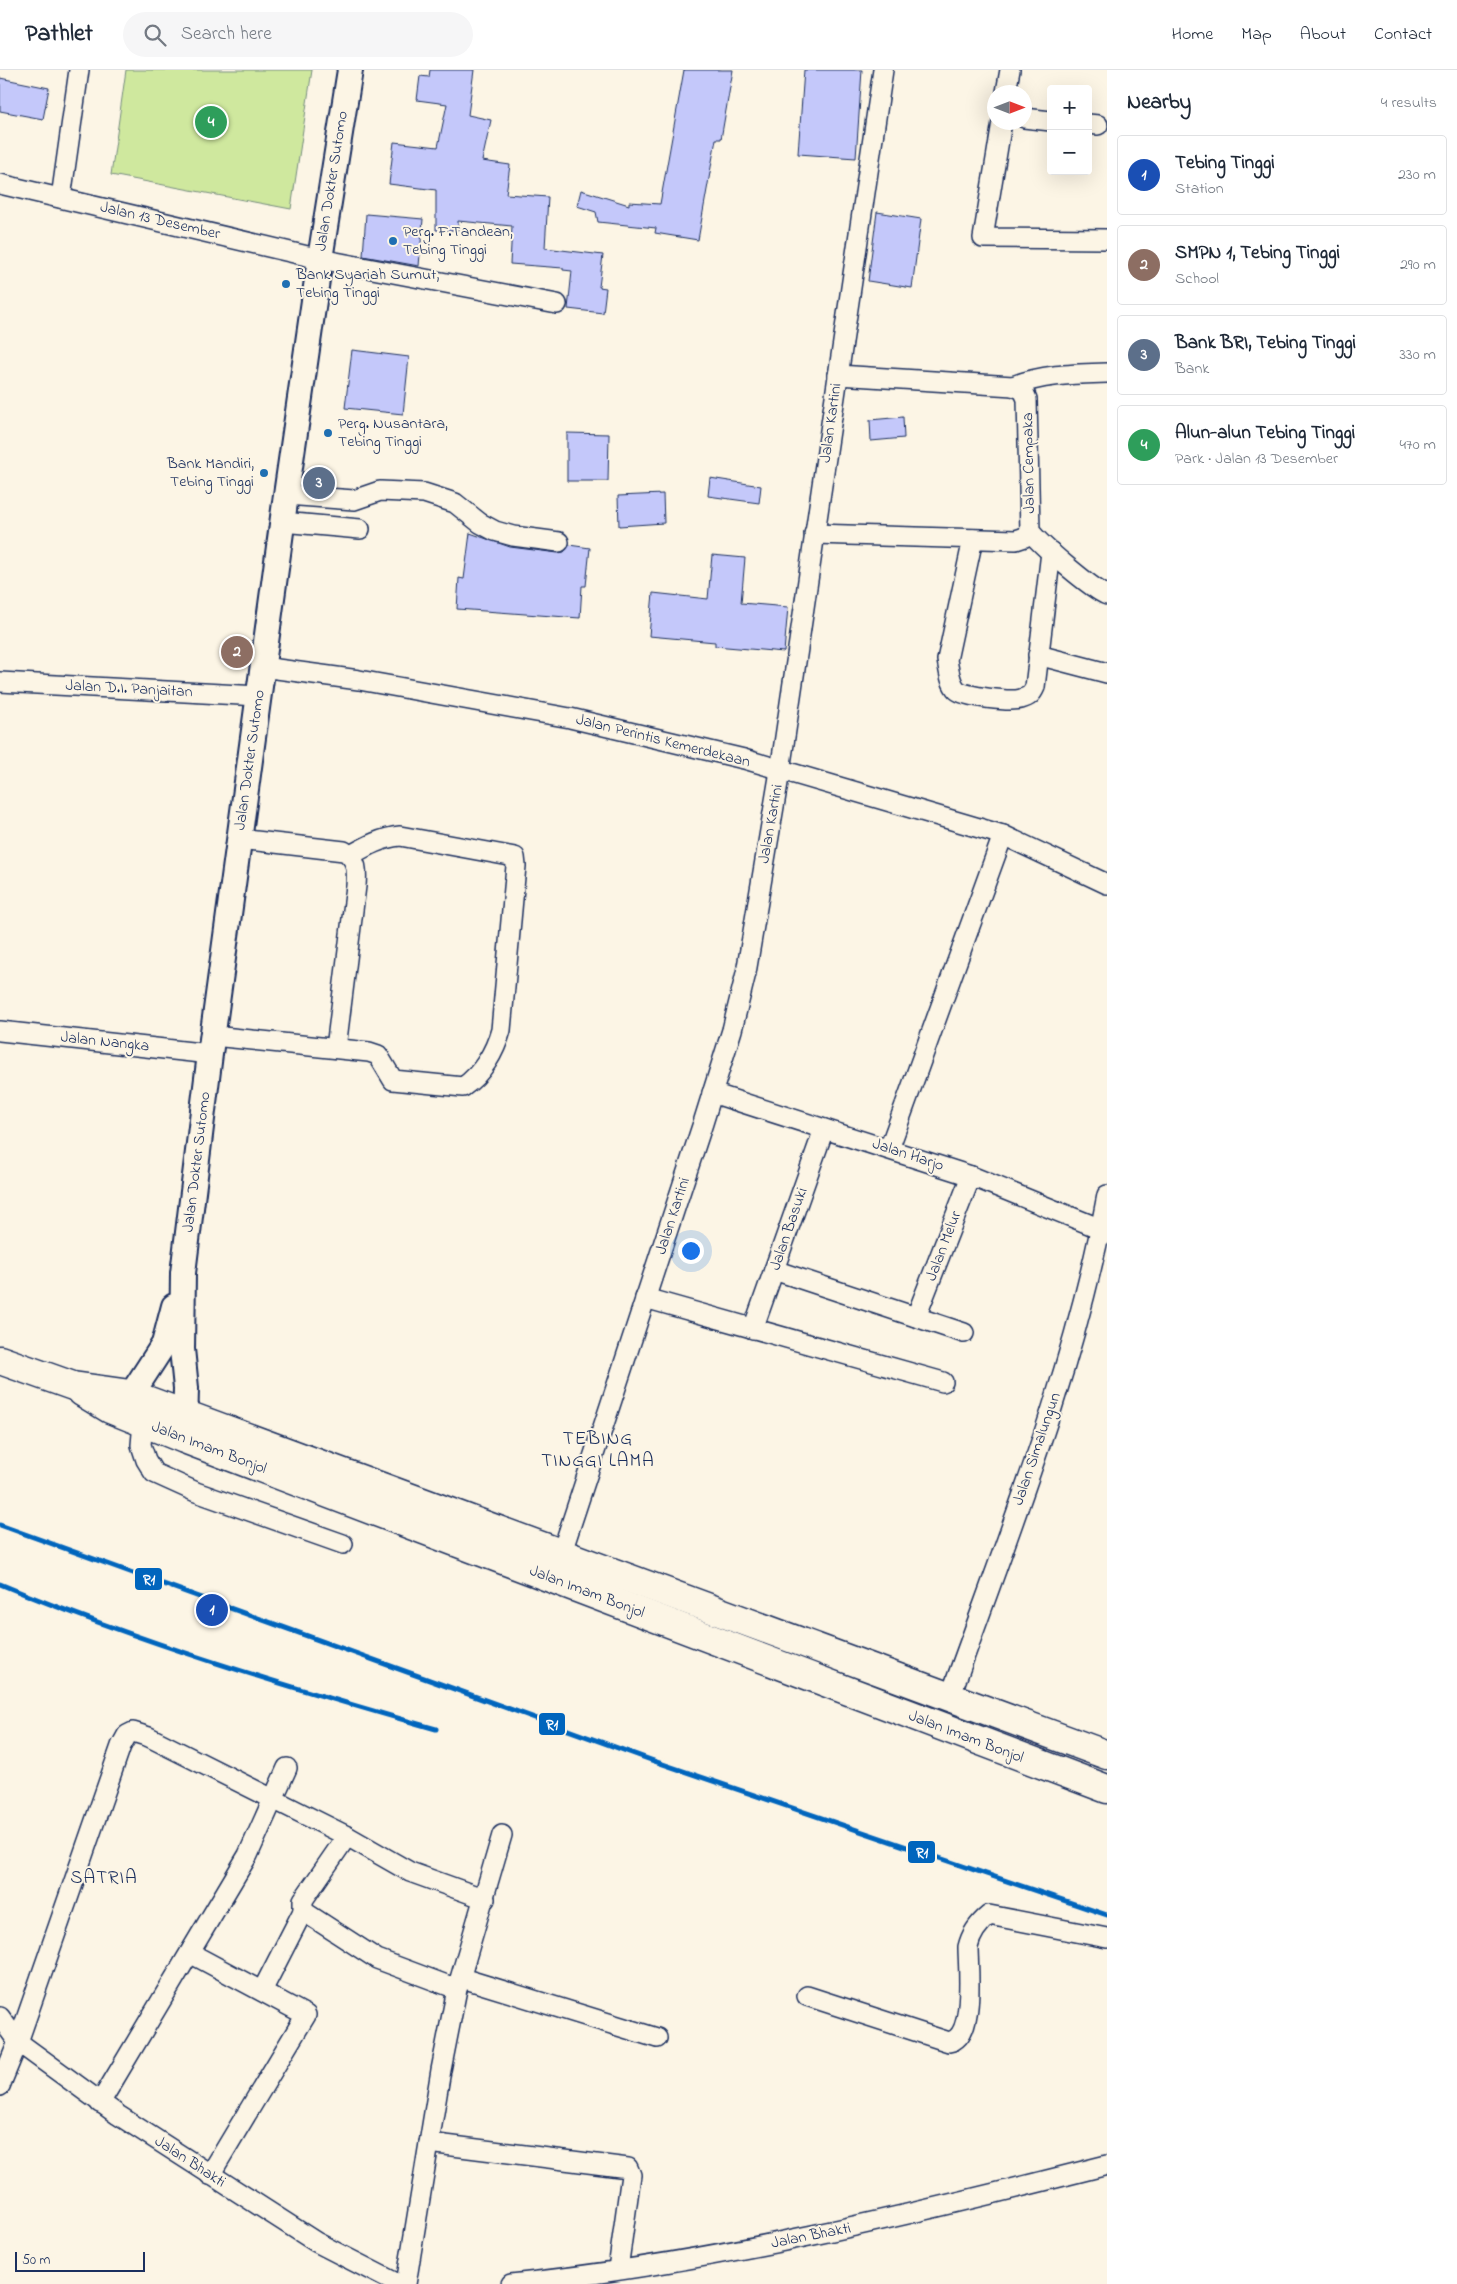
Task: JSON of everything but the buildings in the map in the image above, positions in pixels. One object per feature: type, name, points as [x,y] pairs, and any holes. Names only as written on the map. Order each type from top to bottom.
[{"type":"highway","name":"Jalan Imam Bonjol","points":[[0,1360],[131,1410],[185,1427],[557,1567],[1107,1789]]},
{"type":"highway","name":"Jalan Imam Bonjol","points":[[557,1567],[950,1697],[1107,1755]]},
{"type":"main road","name":"Jalan Dokter Sutomo","points":[[185,1427],[182,1349],[183,1273],[211,1045],[282,522],[320,259],[350,70]]},
{"type":"main road","name":"Jalan Dokter Sutomo","points":[[131,1410],[164,1344],[183,1273]]},
{"type":"street","points":[[61,198],[79,70]]},
{"type":"street","name":"Jalan Kartini","points":[[557,1567],[712,1093],[732,1030],[746,973],[780,771],[883,70]]},
{"type":"street","points":[[1007,85],[1010,70]]},
{"type":"street","points":[[1032,119],[1047,121]]},
{"type":"street","points":[[1001,130],[983,238],[1107,239]]},
{"type":"street","name":"Jalan 13 Desember","points":[[0,184],[320,259],[557,304]]},
{"type":"street","points":[[838,375],[1013,386],[1035,378],[1055,374],[1107,373]]},
{"type":"street","name":"Jalan Cempaka","points":[[1013,386],[1023,390],[1027,399],[1030,531],[1037,542],[1082,579],[1107,596]]},
{"type":"street","points":[[286,495],[354,500],[380,491],[424,493],[455,503],[480,523],[495,530],[513,536],[559,542]]},
{"type":"street","points":[[282,522],[360,529]]},
{"type":"street","points":[[814,534],[1016,540],[1025,537],[1030,531]]},
{"type":"street","points":[[973,539],[947,660],[951,677],[957,690],[969,696],[1019,700],[1031,695],[1035,687],[1051,552]]},
{"type":"street","points":[[1038,655],[1107,672]]},
{"type":"street","name":"Jalan Perintis Kemerdekaan","points":[[262,667],[359,680],[570,718],[744,759],[1003,835],[1107,884]]},
{"type":"street","name":"Jalan D.I. Panjaitan","points":[[0,682],[258,696]]},
{"type":"street","points":[[889,1149],[1003,835]]},
{"type":"street","name":"Jalan Nangka","points":[[0,1031],[211,1045],[336,1048],[378,1055],[393,1080],[463,1087],[470,1082],[492,1055],[501,1030],[516,866],[515,857],[400,836],[388,837],[371,844],[351,856]]},
{"type":"street","points":[[239,839],[344,852],[351,856],[357,868],[336,1048]]},
{"type":"street","name":"Jalan Harjo","points":[[712,1093],[971,1176],[1104,1231]]},
{"type":"street","name":"Jalan Basuki","points":[[753,1329],[824,1129]]},
{"type":"street","name":"Jalan Melur","points":[[916,1317],[971,1176]]},
{"type":"street","name":"Jalan Simalungun","points":[[950,1697],[1050,1415],[1104,1231],[1107,1195]]},
{"type":"street","points":[[774,1270],[964,1333]]},
{"type":"street","points":[[645,1298],[943,1382]]},
{"type":"street","points":[[131,1410],[146,1460],[154,1473],[196,1492],[343,1544]]},
{"type":"street","points":[[0,2086],[18,2042],[127,1735],[133,1732],[148,1737],[273,1801],[347,1836],[410,1872],[485,1899]]},
{"type":"street","points":[[100,2102],[248,1855],[287,1768]]},
{"type":"street","points":[[406,2284],[429,2143],[460,1984],[502,1835]]},
{"type":"street","points":[[262,1991],[303,1911],[303,1900],[347,1836]]},
{"type":"street","points":[[303,1911],[377,1959],[460,1984],[657,2038]]},
{"type":"street","points":[[807,1996],[949,2042],[959,2037],[967,2019],[968,1947],[970,1938],[989,1915],[1107,1938]]},
{"type":"street","points":[[190,1953],[306,2015],[210,2175]]},
{"type":"street","name":"Jalan Bhakti","points":[[0,2017],[18,2042],[100,2102],[316,2242],[398,2284]]},
{"type":"street","points":[[429,2143],[628,2168],[631,2175],[618,2269]]},
{"type":"street","name":"Jalan Bhakti","points":[[511,2284],[618,2269],[825,2234],[1106,2170]]},
{"type":"green space","points":[[126,70],[312,70],[291,209],[111,175]]},
{"type":"transit line","name":"R1","points":[[0,1525],[651,1760],[1107,1915]]},
{"type":"transit line","name":"R1","points":[[0,1584],[107,1626],[216,1663],[436,1729]]},
{"type":"place","name":"Alun-alun Tebing Tinggi","points":[[211,122]]},
{"type":"place","name":"Perg. F.Tandean, Tebing Tinggi","points":[[393,241]]},
{"type":"place","name":"Bank Syariah Sumut, Tebing Tinggi","points":[[286,284]]},
{"type":"place","name":"Perg. Nusantara, Tebing Tinggi","points":[[328,433]]},
{"type":"place","name":"Bank Mandiri, Tebing Tinggi","points":[[264,473]]},
{"type":"place","name":"Bank BRI, Tebing Tinggi","points":[[319,483]]},
{"type":"place","name":"SMPN 1, Tebing Tinggi","points":[[237,652]]},
{"type":"place","name":"Tebing Tinggi","points":[[212,1610]]},
{"type":"district","name":"TEBING TINGGI LAMA","points":[[598,1450]]},
{"type":"district","name":"SATRIA","points":[[104,1878]]}]
